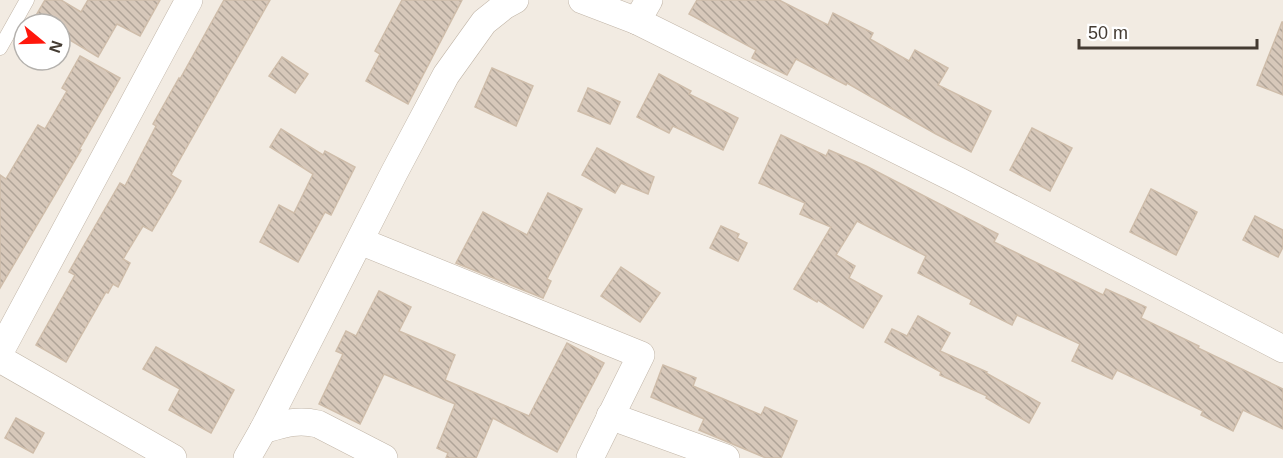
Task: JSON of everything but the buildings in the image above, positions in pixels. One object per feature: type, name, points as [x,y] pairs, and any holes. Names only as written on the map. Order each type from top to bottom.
[{"type":"street","points":[[0,352],[189,0]]},
{"type":"street","points":[[248,458],[446,75],[484,22],[515,0]]},
{"type":"street","points":[[582,0],[643,11],[969,186],[1283,349]]},
{"type":"street","points":[[360,241],[641,356],[590,458]]},
{"type":"street","points":[[0,358],[173,458]]},
{"type":"street","points":[[610,416],[726,458]]},
{"type":"street","points":[[263,430],[292,422],[306,421],[318,424],[384,458]]},
{"type":"lane","points":[[0,48],[27,0]]}]
